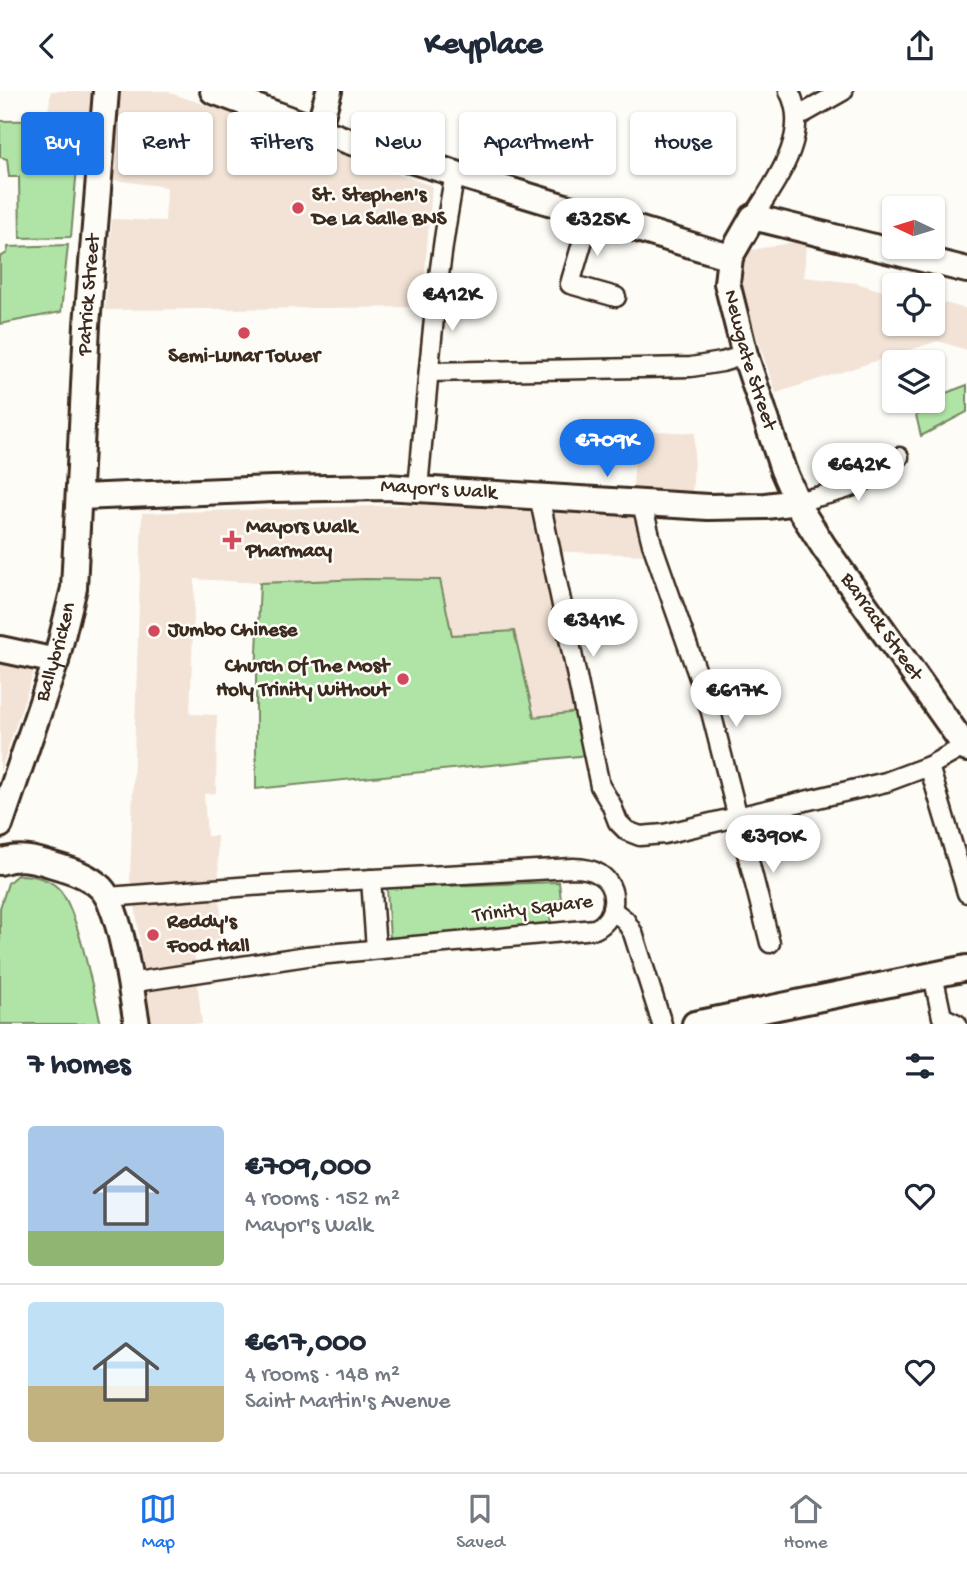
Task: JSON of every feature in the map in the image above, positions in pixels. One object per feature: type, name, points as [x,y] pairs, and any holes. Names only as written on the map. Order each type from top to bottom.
[{"type":"street","name":"Patrick Street","points":[[80,497],[88,325],[106,91]]},
{"type":"street","points":[[213,91],[270,112]]},
{"type":"street","points":[[323,112],[329,91]]},
{"type":"street","points":[[337,136],[730,257],[785,161],[795,135],[796,105],[789,91]]},
{"type":"street","points":[[797,117],[843,91]]},
{"type":"street","points":[[418,488],[440,263],[455,174]]},
{"type":"street","points":[[591,213],[570,284],[616,297]]},
{"type":"street","points":[[753,217],[967,270]]},
{"type":"street","name":"Newgate Street","points":[[730,257],[728,290],[745,355],[780,462],[797,502]]},
{"type":"street","points":[[429,372],[691,367],[745,355]]},
{"type":"street","points":[[797,502],[843,489],[871,476],[899,457]]},
{"type":"street","name":"Mayor's Walk","points":[[80,497],[273,488],[418,488],[642,504],[748,507],[797,502]]},
{"type":"street","points":[[539,496],[600,786],[618,822],[634,835],[655,836],[886,782],[929,766],[964,741]]},
{"type":"street","name":"Ballybricken","points":[[0,825],[56,661],[74,588],[80,497]]},
{"type":"street","name":"Barrack Street","points":[[797,502],[841,573],[964,741]]},
{"type":"street","points":[[642,504],[652,544],[711,712],[769,943]]},
{"type":"street","points":[[0,649],[56,661]]},
{"type":"street","points":[[929,766],[967,893]]},
{"type":"street","name":"Ballybricken","points":[[9,802],[6,816],[11,837],[24,853],[36,860],[83,876],[101,888],[108,897]]},
{"type":"street","name":"Ballybricken","points":[[0,862],[17,858],[36,860]]},
{"type":"street","name":"Trinity Square","points":[[108,897],[559,868],[587,869],[602,875],[612,894],[612,909],[606,923],[595,929],[376,949],[242,965],[129,983]]},
{"type":"street","points":[[371,879],[376,949]]},
{"type":"street","points":[[108,897],[115,916],[137,1024]]},
{"type":"street","points":[[612,909],[625,920],[633,933],[662,1024]]},
{"type":"street","points":[[695,1024],[967,968]]},
{"type":"street","points":[[933,975],[942,1017],[957,1024]]},
{"type":"shaded area","name":"St. Stephen's De La Salle BNS","points":[[51,91],[169,91],[228,112],[227,175],[337,175],[337,153],[351,158],[351,175],[400,175],[432,186],[422,307],[105,310],[112,219],[165,221],[167,187],[90,177],[104,175],[104,112],[48,112]]},
{"type":"shaded area","points":[[806,240],[804,277],[857,283],[882,291],[882,336],[945,336],[945,303],[967,309],[967,350],[938,341],[910,350],[882,350],[882,359],[776,393],[743,297],[741,252]]},
{"type":"shaded area","points":[[637,430],[695,433],[692,501],[645,499],[646,555],[548,551],[578,712],[534,717],[514,631],[452,635],[365,579],[260,583],[195,579],[190,714],[217,715],[216,793],[204,794],[207,836],[217,836],[222,940],[193,943],[202,1024],[150,1024],[130,879],[142,513],[438,504],[631,513]]},
{"type":"shaded area","points":[[0,663],[34,671],[0,772]]},
{"type":"green space","points":[[0,121],[21,121],[21,175],[76,175],[71,237],[20,238],[19,177],[9,177],[7,159],[0,157]]},
{"type":"green space","points":[[68,245],[61,312],[0,324],[0,257],[7,253],[8,247]]},
{"type":"green space","points":[[967,385],[967,412],[921,436],[916,415],[945,413],[945,393]]},
{"type":"green space","points":[[365,579],[440,580],[452,635],[514,631],[534,717],[578,712],[588,755],[256,789],[256,676],[260,583]]},
{"type":"green space","points":[[17,875],[44,879],[58,888],[65,898],[78,931],[101,1024],[0,1024],[0,908],[8,883]]},
{"type":"green space","points":[[559,882],[562,909],[550,912],[551,924],[390,939],[387,888]]},
{"type":"place","name":"St. Stephen's De La Salle BNS","points":[[298,208]]},
{"type":"place","name":"Semi-Lunar Tower","points":[[244,333]]},
{"type":"place","name":"Mayors Walk Pharmacy","points":[[232,540]]},
{"type":"place","name":"Jumbo Chinese","points":[[154,631]]},
{"type":"place","name":"Church Of The Most Holy Trinity Without","points":[[403,679]]},
{"type":"place","name":"Reddy's Food Hall","points":[[153,935]]}]
